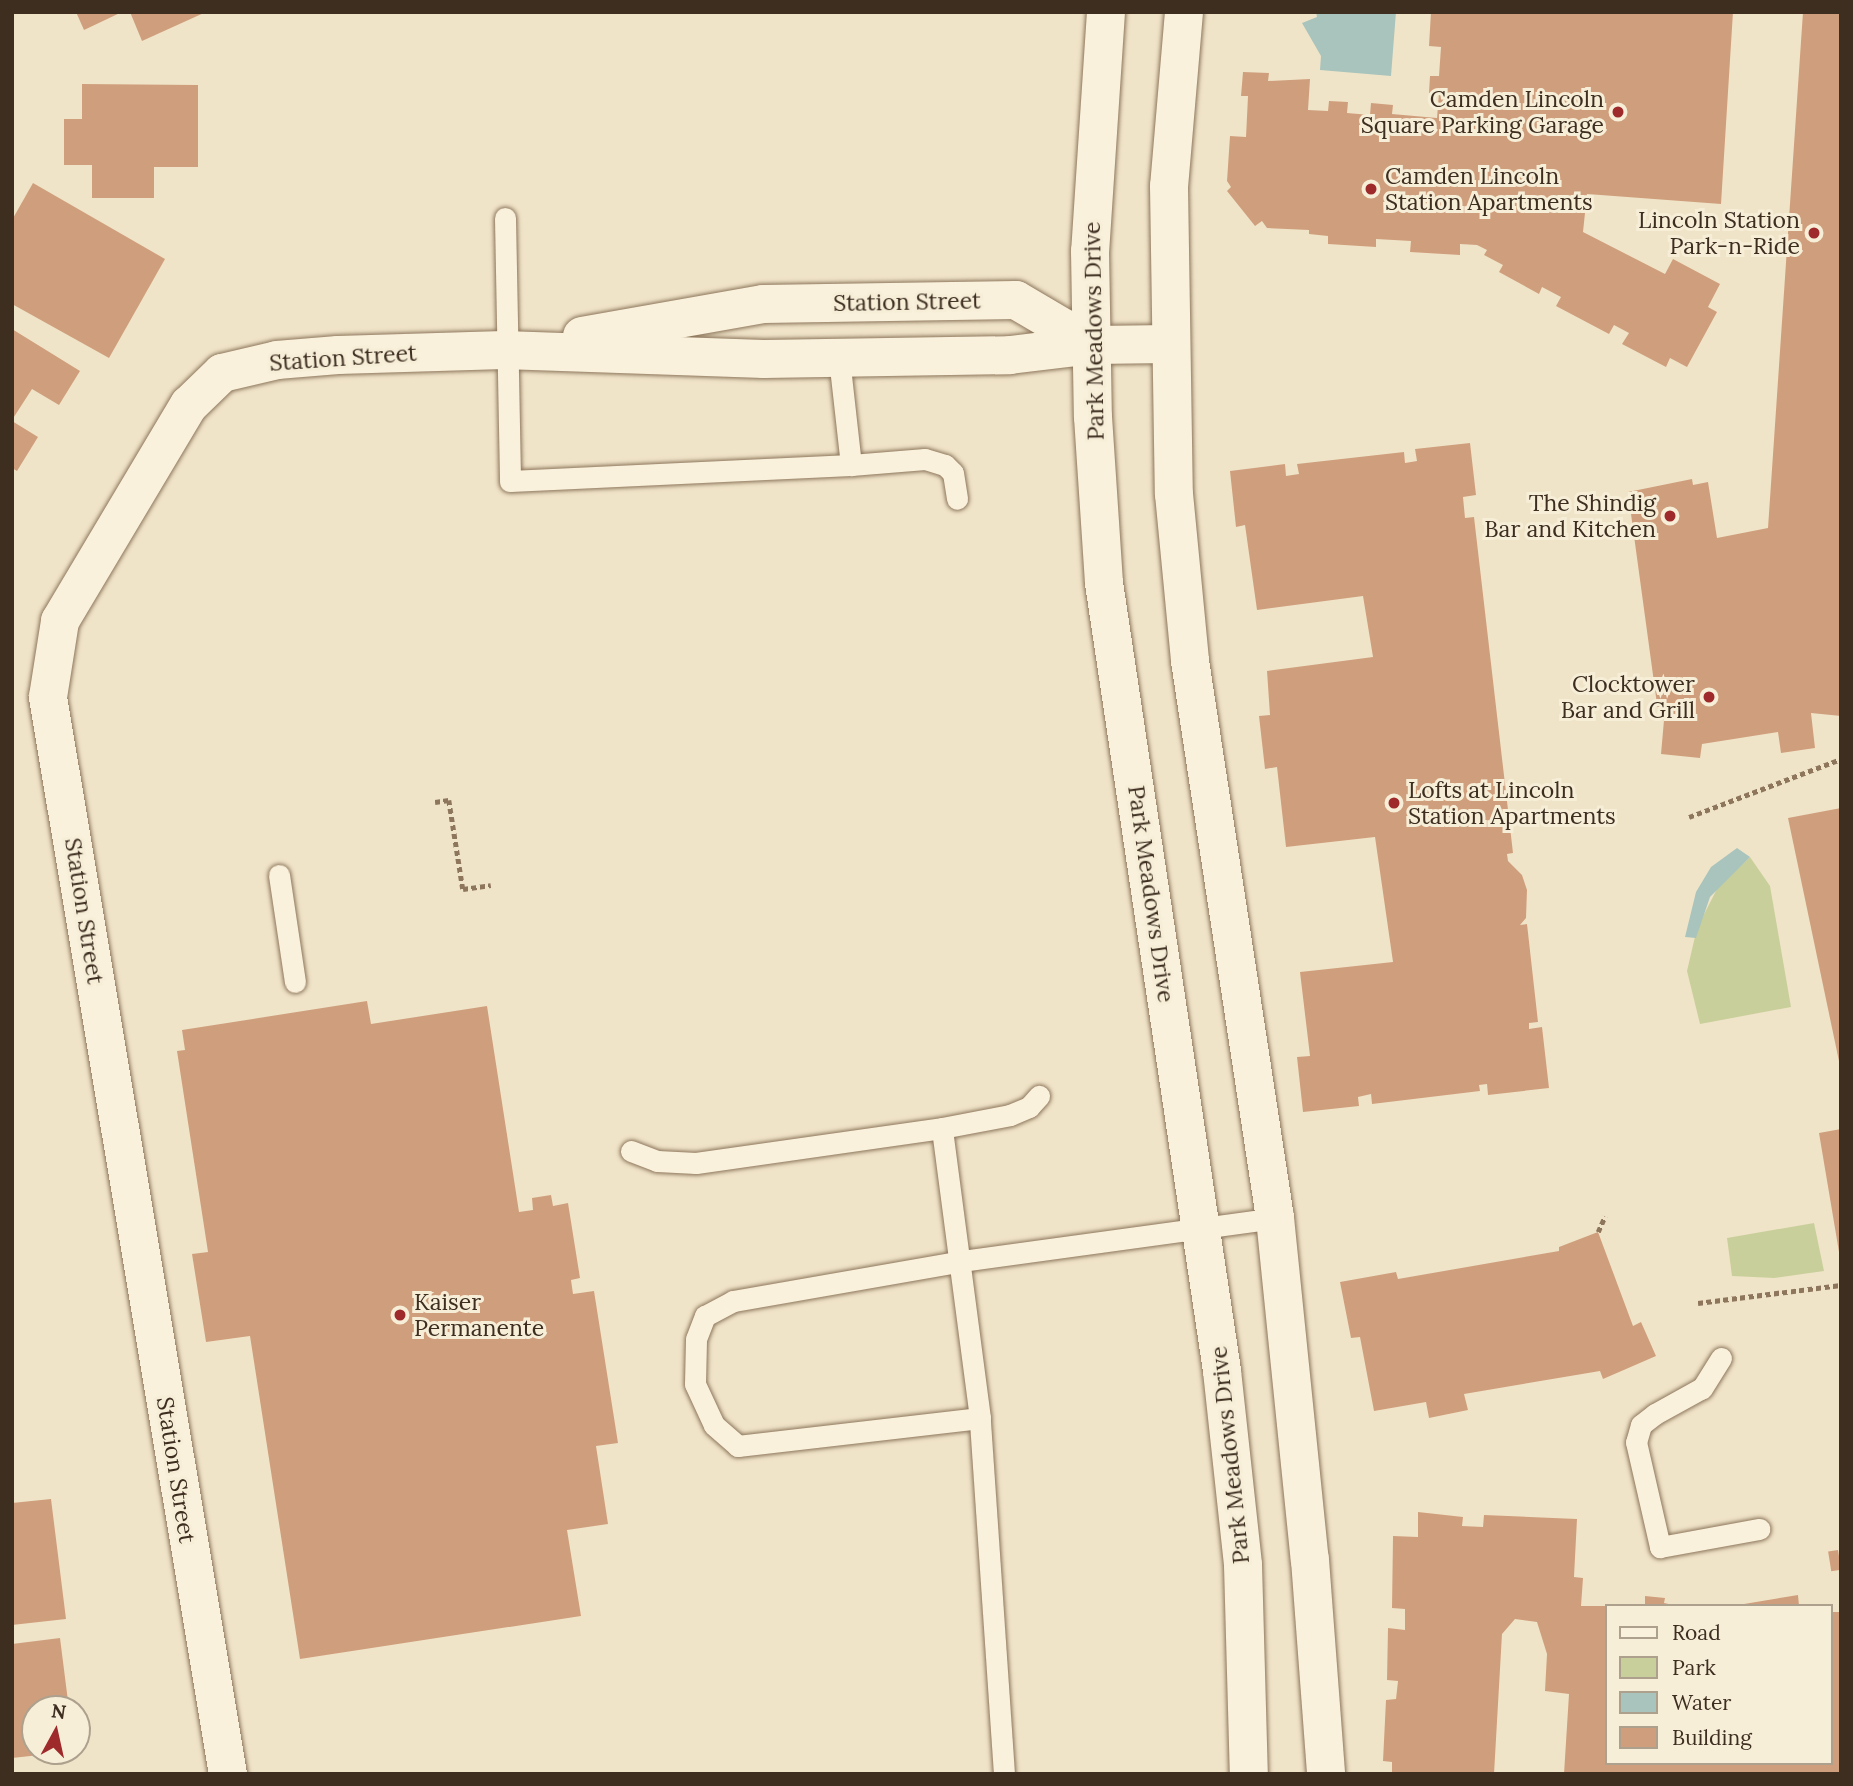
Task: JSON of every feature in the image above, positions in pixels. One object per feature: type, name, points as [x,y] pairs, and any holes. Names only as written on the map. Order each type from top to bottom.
[{"type":"main road","name":"Park Meadows Drive","points":[[1106,12],[1090,251],[1104,583],[1200,1228],[1243,1565],[1249,1774]]},
{"type":"main road","points":[[1184,12],[1169,187],[1174,494],[1190,660],[1275,1218],[1318,1639],[1326,1774]]},
{"type":"main road","name":"Station Street","points":[[504,350],[763,304],[1016,300],[1093,345]]},
{"type":"main road","name":"Station Street","points":[[228,1774],[48,697],[60,621],[188,405],[222,373],[277,360],[338,355],[504,350],[839,358],[1017,355],[1093,345],[1170,344]]},
{"type":"lane","points":[[505,218],[504,350],[510,481],[851,466],[925,459],[945,465],[953,473],[957,499]]},
{"type":"lane","points":[[839,358],[851,466]]},
{"type":"lane","points":[[279,875],[295,982]]},
{"type":"lane","points":[[631,1151],[657,1161],[696,1163],[942,1128],[1010,1115],[1029,1107],[1038,1096]]},
{"type":"lane","points":[[942,1128],[981,1418],[1004,1774]]},
{"type":"lane","points":[[981,1418],[738,1446],[714,1424],[695,1384],[696,1339],[705,1316],[733,1301],[962,1261],[1275,1218]]},
{"type":"lane","points":[[1721,1358],[1702,1388],[1655,1414],[1641,1425],[1636,1442],[1660,1547],[1759,1529]]},
{"type":"path","points":[[1689,817],[1841,759]]},
{"type":"path","points":[[435,802],[449,800],[463,889],[491,885]]},
{"type":"path","points":[[1598,1232],[1605,1216]]},
{"type":"path","points":[[1698,1303],[1841,1285]]},
{"type":"green space","points":[[1750,857],[1770,886],[1791,1007],[1700,1024],[1687,971],[1697,928],[1718,887]]},
{"type":"green space","points":[[1814,1223],[1824,1271],[1774,1278],[1732,1276],[1727,1238]]},
{"type":"water","points":[[1316,12],[1396,12],[1391,76],[1320,70],[1321,56],[1302,23],[1317,17]]},
{"type":"water","points":[[1737,848],[1750,857],[1710,897],[1696,938],[1685,937],[1696,892],[1711,867]]},
{"type":"building","points":[[76,12],[122,12],[84,30]]},
{"type":"building","points":[[130,12],[206,12],[142,41]]},
{"type":"building","name":"Camden Lincoln Station Apartments","points":[[1431,12],[1733,12],[1721,204],[1587,194],[1583,232],[1665,274],[1673,259],[1720,284],[1708,307],[1717,312],[1687,367],[1670,358],[1666,367],[1622,344],[1629,333],[1614,325],[1609,334],[1556,306],[1561,297],[1542,287],[1539,294],[1499,272],[1503,265],[1484,255],[1487,250],[1477,245],[1460,244],[1460,255],[1410,252],[1411,241],[1376,239],[1376,247],[1328,244],[1328,236],[1309,234],[1309,230],[1267,228],[1262,221],[1255,226],[1227,191],[1231,187],[1227,181],[1230,136],[1246,137],[1248,96],[1241,96],[1243,72],[1269,73],[1268,81],[1310,79],[1308,110],[1328,111],[1329,101],[1348,102],[1347,113],[1370,115],[1371,103],[1393,105],[1392,114],[1437,118],[1439,93],[1429,93],[1430,76],[1439,76],[1441,47],[1429,46]]},
{"type":"building","points":[[1803,12],[1841,12],[1841,716],[1811,713],[1815,748],[1781,753],[1778,732],[1702,744],[1700,758],[1661,754],[1664,720],[1659,719],[1628,492],[1692,479],[1693,485],[1708,482],[1717,538],[1768,528]]},
{"type":"building","points":[[82,84],[198,85],[198,167],[154,167],[154,198],[92,198],[92,165],[64,165],[64,119],[82,119]]},
{"type":"building","points":[[33,183],[165,259],[109,358],[12,304],[12,220]]},
{"type":"building","points":[[12,329],[80,371],[59,405],[32,389],[12,420]]},
{"type":"building","points":[[12,421],[38,437],[17,471],[12,468]]},
{"type":"building","name":"Lofts at Lincoln Station Apartments","points":[[1470,443],[1476,495],[1463,497],[1465,518],[1474,517],[1513,853],[1507,854],[1508,861],[1522,875],[1527,890],[1526,918],[1520,925],[1527,924],[1538,1022],[1529,1023],[1529,1029],[1542,1027],[1549,1088],[1488,1095],[1487,1084],[1479,1085],[1480,1091],[1372,1104],[1371,1094],[1358,1097],[1359,1106],[1303,1112],[1297,1057],[1310,1056],[1300,972],[1393,962],[1375,837],[1286,847],[1277,767],[1265,769],[1259,716],[1270,715],[1267,671],[1373,657],[1363,596],[1257,610],[1245,525],[1236,527],[1230,471],[1285,464],[1286,476],[1299,474],[1297,464],[1404,452],[1405,463],[1417,461],[1415,449]]},
{"type":"building","points":[[1841,808],[1841,1066],[1840,1066],[1788,818]]},
{"type":"building","name":"Kaiser Permanente","points":[[367,1001],[371,1024],[487,1006],[519,1212],[533,1210],[532,1198],[551,1195],[553,1206],[568,1203],[580,1278],[571,1280],[573,1294],[594,1291],[618,1443],[596,1446],[608,1524],[567,1530],[581,1616],[300,1659],[250,1336],[206,1342],[192,1254],[208,1252],[177,1051],[185,1050],[182,1030]]},
{"type":"building","points":[[1841,1129],[1841,1252],[1839,1252],[1819,1133]]},
{"type":"building","points":[[1598,1232],[1633,1326],[1641,1322],[1656,1356],[1603,1379],[1600,1371],[1464,1394],[1468,1410],[1429,1418],[1426,1402],[1374,1411],[1360,1337],[1351,1338],[1340,1282],[1396,1272],[1398,1279],[1559,1251],[1559,1247]]},
{"type":"building","points":[[51,1499],[66,1619],[12,1625],[12,1503]]},
{"type":"building","points":[[1418,1512],[1463,1517],[1462,1526],[1483,1527],[1484,1515],[1577,1519],[1574,1577],[1583,1578],[1581,1606],[1604,1606],[1604,1765],[1832,1765],[1832,1612],[1841,1612],[1841,1774],[1564,1774],[1569,1694],[1545,1691],[1547,1654],[1537,1622],[1515,1619],[1502,1634],[1494,1774],[1392,1774],[1392,1762],[1383,1761],[1386,1700],[1396,1699],[1398,1681],[1387,1680],[1388,1628],[1405,1630],[1405,1609],[1392,1608],[1393,1536],[1418,1537]]},
{"type":"building","points":[[1838,1550],[1841,1570],[1831,1571],[1828,1552]]},
{"type":"building","points":[[1798,1595],[1799,1604],[1744,1604]]},
{"type":"building","points":[[1645,1596],[1665,1598],[1664,1603],[1669,1604],[1645,1604]]},
{"type":"building","points":[[60,1638],[67,1695],[21,1695],[21,1757],[12,1758],[12,1644]]},
{"type":"place","name":"Camden Lincoln Square Parking Garage","points":[[1618,112]]},
{"type":"place","name":"Camden Lincoln Station Apartments","points":[[1371,189]]},
{"type":"place","name":"Lincoln Station Park-n-Ride","points":[[1814,233]]},
{"type":"place","name":"The Shindig Bar and Kitchen","points":[[1670,516]]},
{"type":"place","name":"Clocktower Bar and Grill","points":[[1709,697]]},
{"type":"place","name":"Lofts at Lincoln Station Apartments","points":[[1394,803]]},
{"type":"place","name":"Kaiser Permanente","points":[[400,1315]]}]
